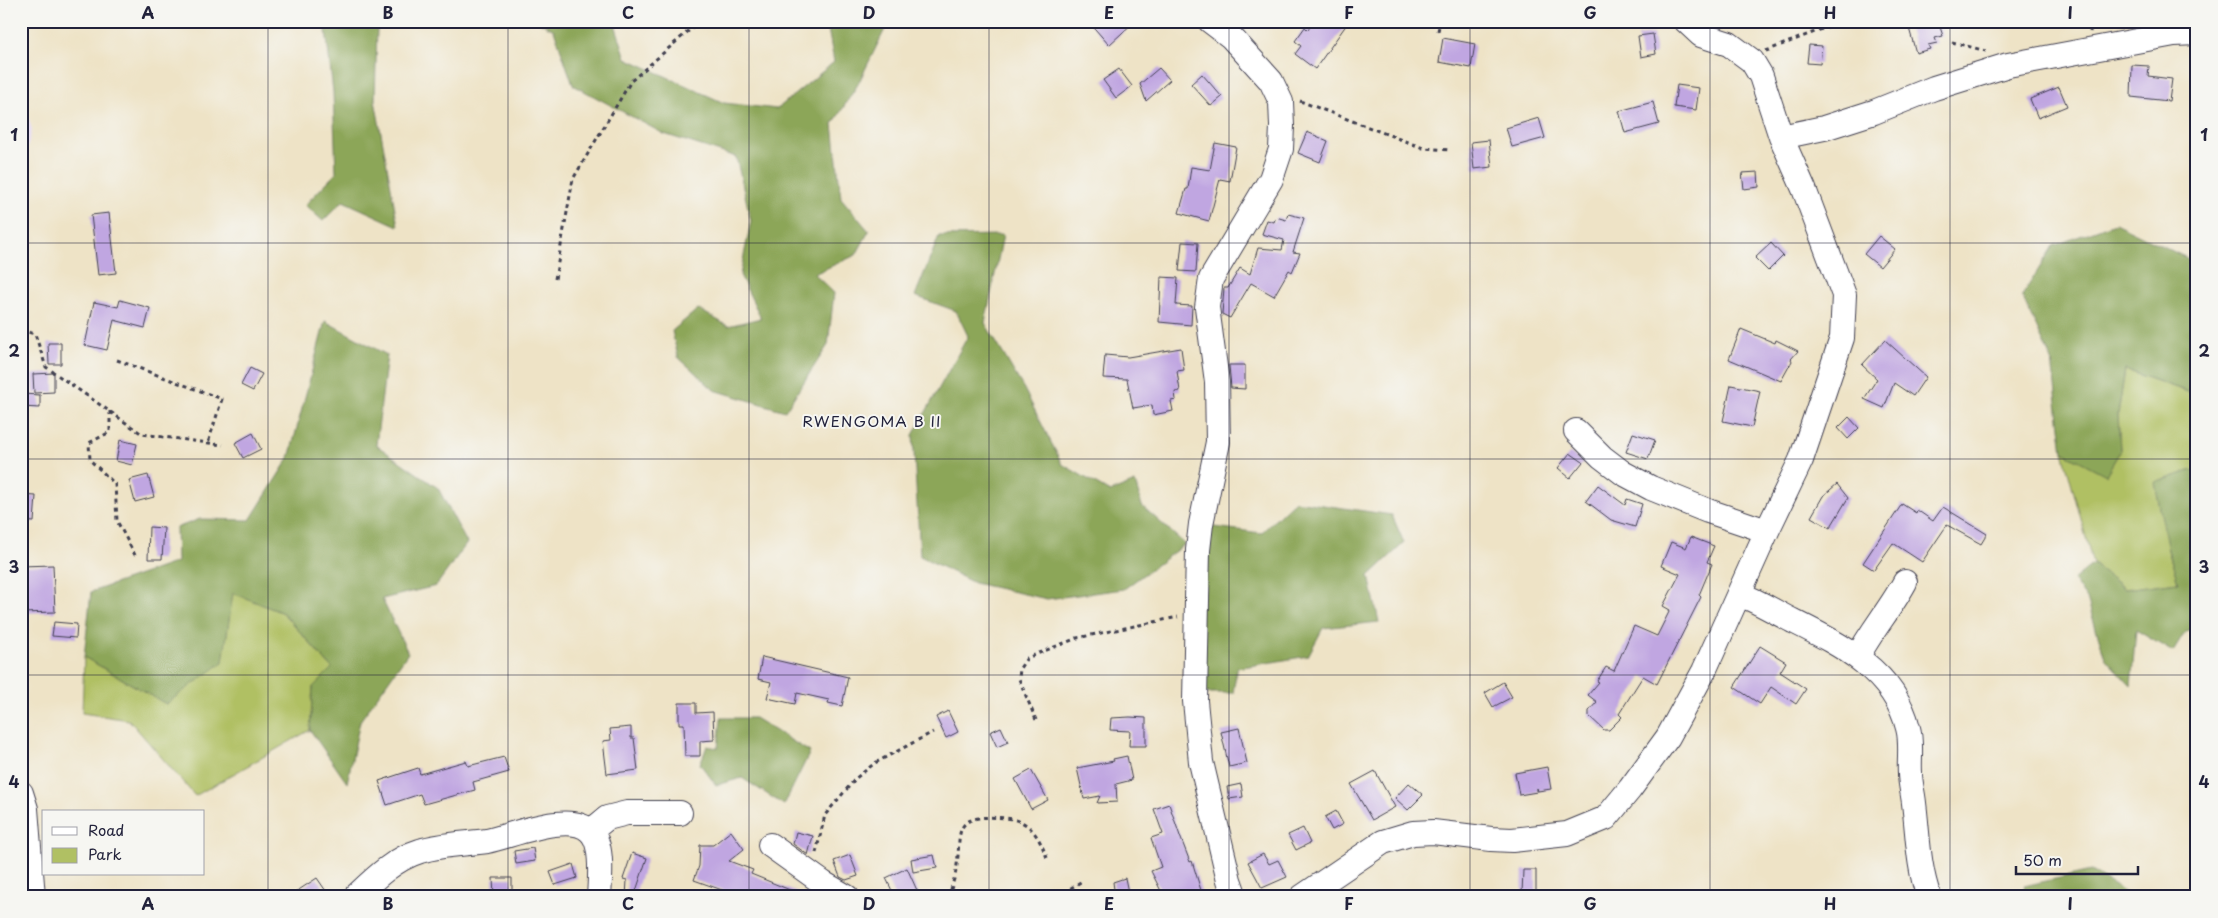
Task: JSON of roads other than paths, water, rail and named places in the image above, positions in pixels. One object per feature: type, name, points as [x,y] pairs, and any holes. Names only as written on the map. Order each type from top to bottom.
[{"type":"street","points":[[1210,21],[1231,37],[1256,63],[1270,81],[1281,102],[1281,149],[1271,178],[1211,279],[1207,307],[1217,382],[1218,442],[1201,524],[1196,614],[1196,701],[1201,762],[1229,880],[1235,897]]},
{"type":"street","points":[[1302,897],[1384,842],[1398,836],[1433,832],[1512,840],[1567,834],[1606,818],[1668,737],[1704,672],[1801,460],[1842,338],[1844,295],[1804,189],[1781,137],[1761,76],[1752,62],[1729,44],[1701,35],[1686,21]]},
{"type":"street","points":[[1781,137],[1824,128],[1874,112],[1934,88],[2008,65],[2166,36],[2197,33]]},
{"type":"street","points":[[1576,431],[1602,457],[1623,473],[1651,488],[1708,511],[1767,531]]},
{"type":"street","points":[[1858,656],[1867,640],[1894,603],[1905,582]]},
{"type":"street","points":[[1739,594],[1840,644],[1858,656],[1875,671],[1898,702],[1908,729],[1910,774],[1915,805],[1916,831],[1925,886],[1929,897]]},
{"type":"street","points":[[21,793],[26,809],[33,897]]},
{"type":"street","points":[[590,831],[607,818],[627,813],[680,813]]},
{"type":"street","points":[[355,897],[383,871],[419,851],[488,840],[541,826],[568,824],[582,826],[590,831],[597,841],[600,860],[599,897]]},
{"type":"street","points":[[770,845],[847,897]]},
{"type":"district","name":"RWENGOMA B II","points":[[872,420]]}]
